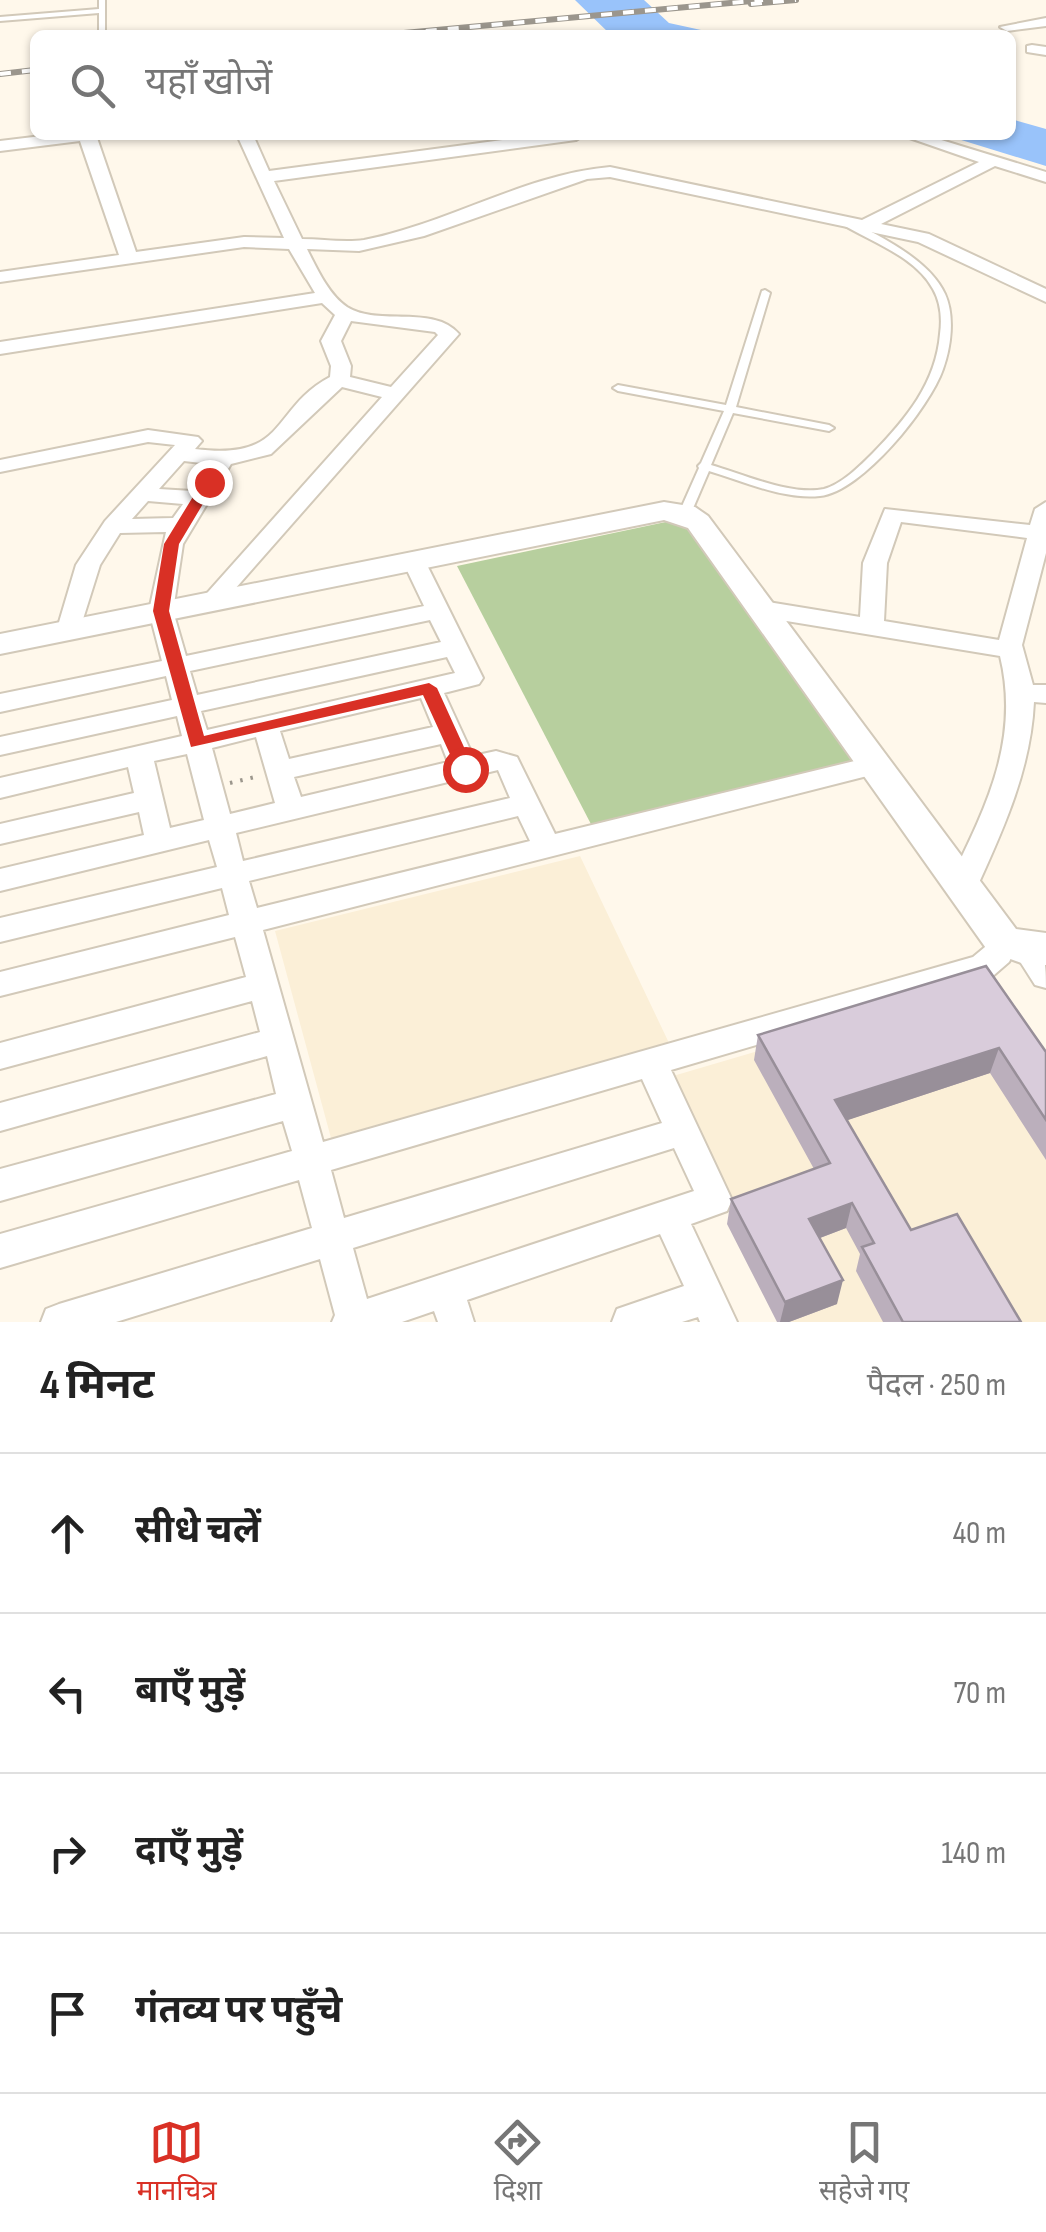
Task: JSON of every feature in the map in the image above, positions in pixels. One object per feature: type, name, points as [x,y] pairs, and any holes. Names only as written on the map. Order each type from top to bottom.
[{"type":"street","points":[[1008,26],[1046,22]]},
{"type":"street","points":[[0,146],[47,140]]},
{"type":"street","points":[[89,140],[129,258]]},
{"type":"street","points":[[212,601],[449,334],[447,330],[346,312],[328,297],[246,140]]},
{"type":"street","points":[[264,177],[539,140]]},
{"type":"street","points":[[926,140],[1046,177]]},
{"type":"street","points":[[868,224],[995,160]]},
{"type":"street","points":[[0,277],[244,242],[338,247],[383,241],[585,174],[610,172],[927,239],[1046,296]]},
{"type":"street","points":[[0,348],[328,297]]},
{"type":"street","points":[[340,380],[342,366],[330,342],[346,312]]},
{"type":"street","points":[[182,454],[250,459],[276,444],[326,387],[340,380],[396,394]]},
{"type":"street","points":[[0,466],[159,436],[191,441],[113,526],[88,565],[69,629]]},
{"type":"street","points":[[224,460],[180,525],[172,544],[161,611],[354,1322],[451,1306],[669,1215],[715,1200],[652,1063]]},
{"type":"street","points":[[143,494],[198,498]]},
{"type":"street","points":[[962,887],[1001,800],[1034,693],[1010,650],[1046,509]]},
{"type":"street","points":[[0,644],[664,511],[685,513],[698,522],[962,887],[1030,954]]},
{"type":"street","points":[[872,625],[875,564],[894,514],[1037,534]]},
{"type":"street","points":[[113,526],[180,525]]},
{"type":"street","points":[[0,788],[470,678],[415,562]]},
{"type":"street","points":[[762,609],[1010,650]]},
{"type":"street","points":[[0,703],[438,611]]},
{"type":"street","points":[[0,746],[455,647]]},
{"type":"street","points":[[429,688],[465,769]]},
{"type":"street","points":[[266,727],[291,811]]},
{"type":"street","points":[[279,772],[449,732]]},
{"type":"street","points":[[139,756],[160,842]]},
{"type":"street","points":[[0,880],[503,760],[547,847]]},
{"type":"street","points":[[0,984],[876,765]]},
{"type":"street","points":[[0,834],[150,800]]},
{"type":"street","points":[[0,930],[525,804]]},
{"type":"street","points":[[0,1251],[982,966],[998,954],[1030,954]]},
{"type":"street","points":[[0,1056],[264,985]]},
{"type":"street","points":[[0,1117],[278,1040]]},
{"type":"street","points":[[0,1185],[296,1103]]},
{"type":"street","points":[[59,1322],[683,1130]]},
{"type":"street","points":[[630,1322],[713,1309],[669,1215]]},
{"type":"lane","points":[[102,0],[102,30]]},
{"type":"lane","points":[[0,19],[103,11]]},
{"type":"lane","points":[[703,466],[801,490],[838,489],[868,464],[906,420],[938,370],[944,305],[933,281],[918,265],[837,217]]},
{"type":"lane","points":[[685,513],[730,411],[765,292]]},
{"type":"lane","points":[[618,388],[829,428]]},
{"type":"path","points":[[209,788],[279,772]]},
{"type":"shaded area","points":[[580,856],[669,1043],[331,1138],[275,931]]},
{"type":"shaded area","points":[[996,981],[1046,1054],[1046,1322],[791,1322],[673,1076]]},
{"type":"green space","points":[[680,519],[853,760],[593,828],[457,566]]},
{"type":"water","points":[[575,0],[644,0],[669,23],[701,30],[606,30]]},
{"type":"water","points":[[1016,120],[1046,129],[1046,166],[961,140],[1016,140]]},
{"type":"building","points":[[986,966],[1046,1052],[1046,1120],[999,1048],[835,1100],[911,1230],[957,1214],[1021,1322],[903,1322],[862,1247],[874,1243],[852,1203],[809,1219],[843,1280],[785,1302],[731,1199],[830,1163],[758,1035]]},
{"type":"railway","points":[[436,30],[763,0]]},
{"type":"railway","points":[[751,4],[796,0]]},
{"type":"railway","points":[[0,74],[30,71]]},
{"type":"route","points":[[209,482],[172,544],[161,611],[197,743],[429,688],[465,769]]}]
